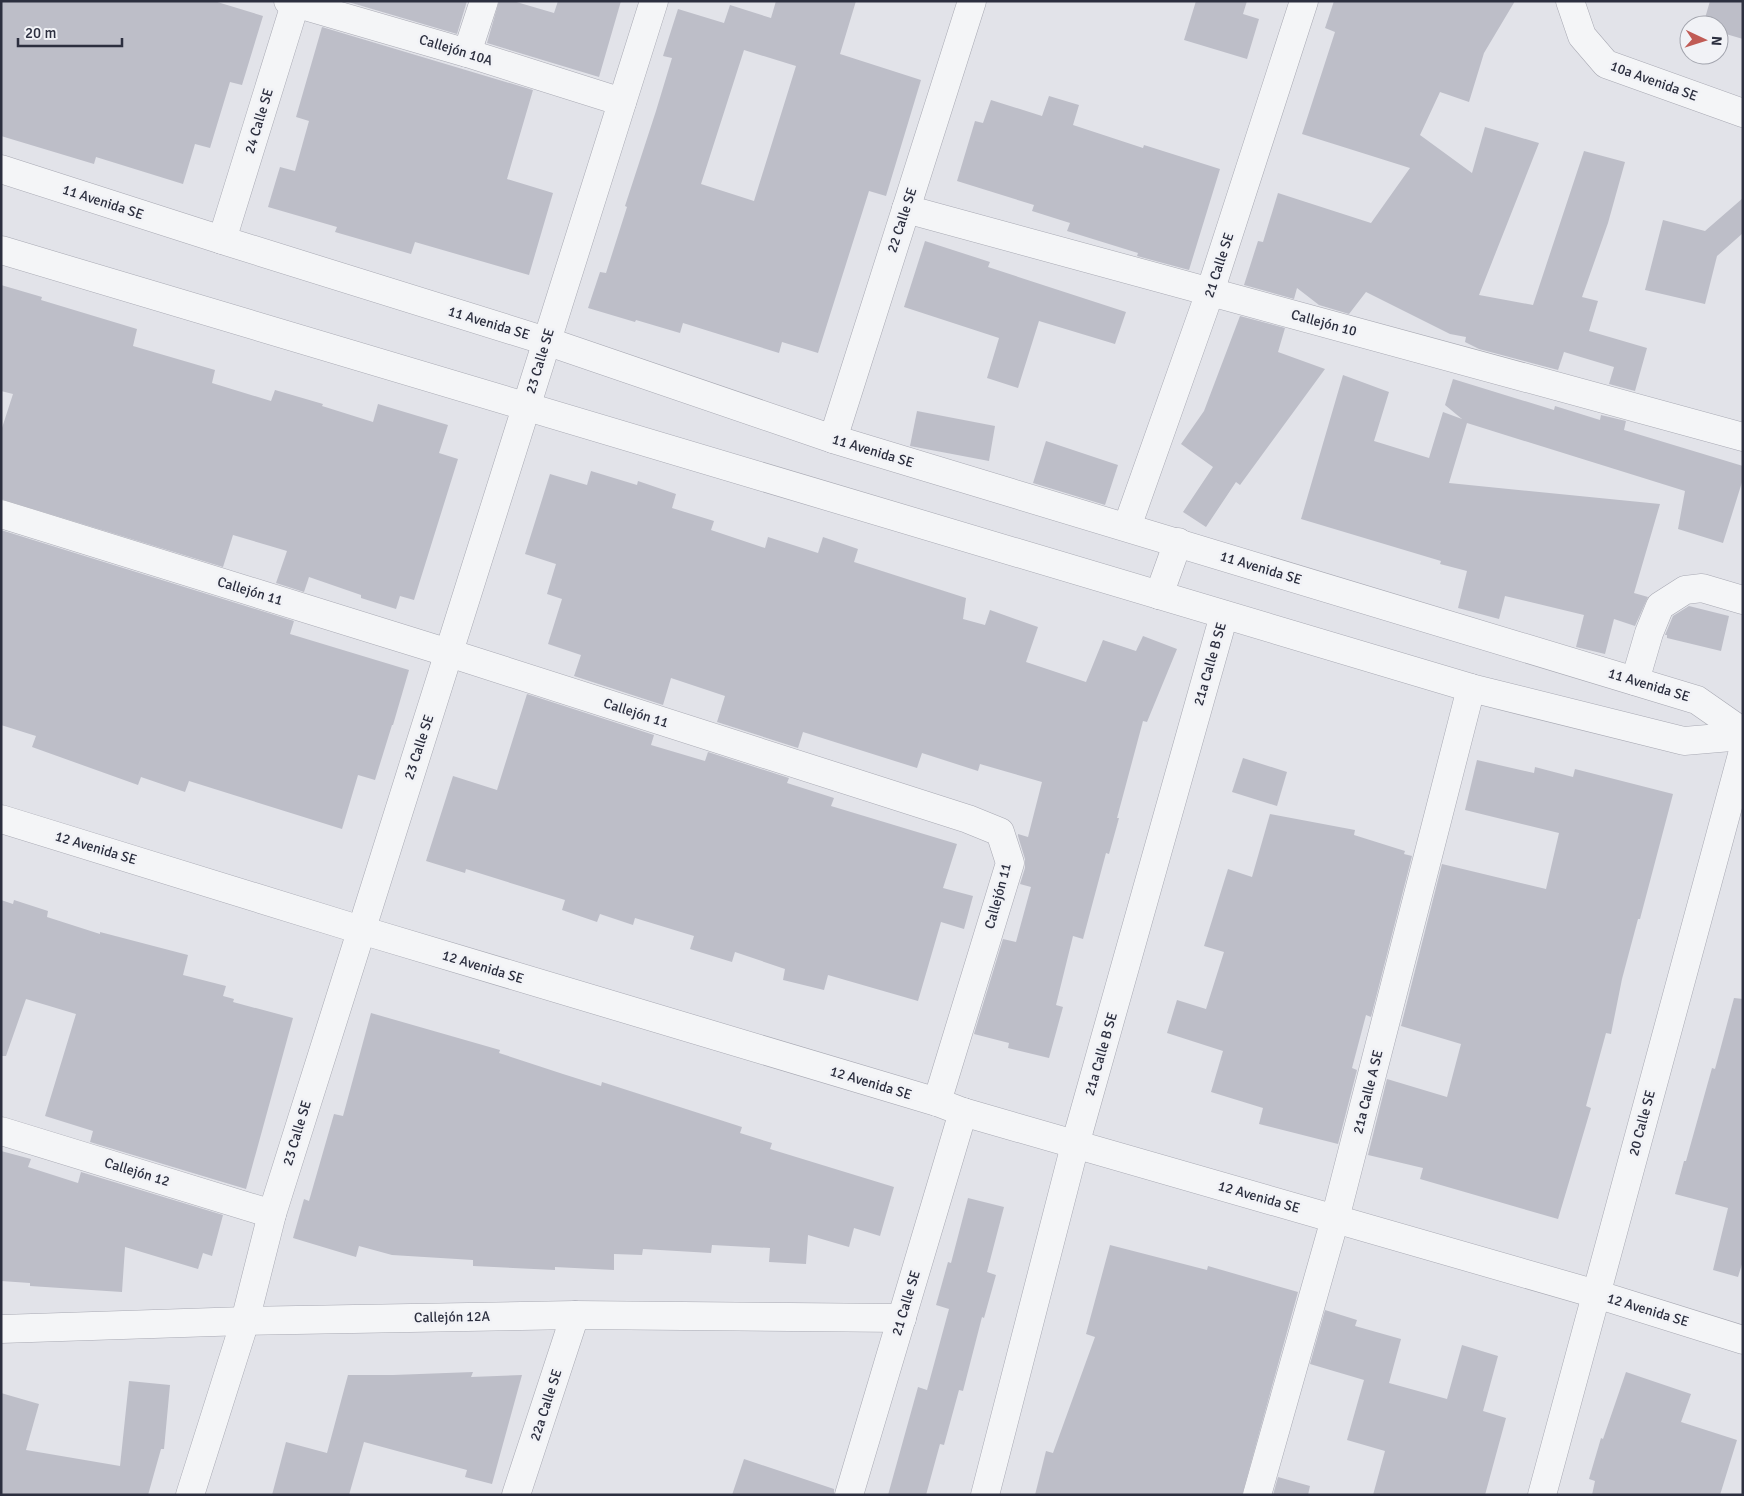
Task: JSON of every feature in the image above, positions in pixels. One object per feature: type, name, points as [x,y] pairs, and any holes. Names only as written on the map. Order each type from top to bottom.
[{"type":"street","points":[[467,54],[484,1]]},
{"type":"street","name":"23 Calle SE","points":[[190,1495],[245,1321],[272,1214],[654,1]]},
{"type":"street","name":"22 Calle SE","points":[[833,439],[972,1]]},
{"type":"street","name":"21 Calle SE","points":[[1127,527],[1210,292],[1304,1]]},
{"type":"street","name":"10a Avenida SE","points":[[1570,1],[1582,36],[1606,64],[1743,114]]},
{"type":"street","name":"Callejón 10A","points":[[293,2],[622,102]]},
{"type":"street","name":"24 Calle SE","points":[[222,240],[293,2]]},
{"type":"street","name":"11 Avenida SE","points":[[1,170],[546,341],[833,439],[1697,700],[1743,734]]},
{"type":"street","name":"Callejón 10","points":[[906,209],[1743,437]]},
{"type":"street","name":"11 Avenida SE","points":[[1,250],[1471,688],[1684,741],[1743,734]]},
{"type":"street","name":"Callejón 11","points":[[1,514],[450,653],[968,819],[1000,832],[1010,862],[937,1102]]},
{"type":"street","points":[[1159,595],[1178,542]]},
{"type":"street","points":[[1635,681],[1649,633],[1660,606],[1686,590],[1702,588],[1743,600]]},
{"type":"street","name":"21a Calle B SE","points":[[985,1495],[1075,1145],[1224,615]]},
{"type":"street","name":"21a Calle A SE","points":[[1257,1495],[1336,1219],[1471,688]]},
{"type":"street","name":"20 Calle SE","points":[[1542,1495],[1743,751]]},
{"type":"street","name":"12 Avenida SE","points":[[1,819],[361,930],[937,1102],[963,1112],[1596,1294],[1743,1340]]},
{"type":"street","name":"21 Calle SE","points":[[849,1495],[963,1112]]},
{"type":"street","name":"Callejón 12","points":[[1,1131],[272,1214]]},
{"type":"street","name":"Callejón 12A","points":[[1,1330],[245,1321],[575,1315],[902,1318]]},
{"type":"street","name":"22a Calle SE","points":[[516,1495],[575,1315]]},
{"type":"building","points":[[1,1],[214,1],[263,16],[242,85],[230,82],[210,148],[195,144],[183,184],[96,157],[94,164],[1,136]]},
{"type":"building","points":[[345,1],[467,1],[457,34]]},
{"type":"building","points":[[499,1],[513,1],[554,13],[558,1],[621,1],[599,77],[487,43]]},
{"type":"building","points":[[776,1],[856,1],[840,54],[921,80],[886,196],[869,191],[818,353],[782,342],[779,353],[683,323],[680,333],[588,308],[600,272],[606,273],[672,58],[663,56],[678,9],[724,23],[730,5],[771,18]],"holes":[[[744,50],[796,66],[754,201],[701,184]]]},
{"type":"building","points":[[1196,1],[1247,1],[1243,14],[1259,19],[1247,59],[1184,40]]},
{"type":"building","points":[[1334,1],[1515,1],[1484,53],[1469,102],[1440,92],[1420,135],[1472,173],[1485,127],[1539,143],[1479,295],[1533,305],[1584,151],[1625,162],[1608,223],[1582,297],[1598,301],[1589,331],[1647,348],[1635,391],[1609,384],[1614,367],[1564,352],[1558,370],[1479,349],[1465,342],[1466,337],[1450,334],[1366,292],[1349,314],[1319,305],[1297,288],[1294,299],[1244,285],[1258,241],[1263,242],[1278,193],[1371,223],[1410,168],[1302,134],[1335,32],[1325,28]]},
{"type":"building","points":[[1710,1],[1743,1],[1743,39],[1729,35],[1729,15],[1706,15]]},
{"type":"building","points":[[322,27],[533,90],[507,179],[553,193],[529,275],[415,242],[411,254],[335,232],[337,227],[268,207],[280,167],[295,171],[309,121],[296,117]]},
{"type":"building","points":[[1049,96],[1079,105],[1073,125],[1143,148],[1144,145],[1220,169],[1189,270],[1137,256],[1138,253],[1067,231],[1070,223],[1032,211],[1034,205],[957,181],[975,121],[983,123],[991,100],[1042,116]]},
{"type":"building","points":[[1743,198],[1743,233],[1717,256],[1705,304],[1645,290],[1663,220],[1705,231]]},
{"type":"building","points":[[925,241],[990,262],[988,267],[1126,312],[1115,344],[1039,321],[1018,388],[987,378],[999,338],[904,307]]},
{"type":"building","points":[[1,285],[42,297],[41,300],[137,329],[133,346],[215,370],[212,383],[271,401],[275,390],[323,404],[322,406],[373,422],[378,404],[448,425],[439,453],[458,459],[414,600],[400,596],[396,609],[361,598],[361,595],[309,577],[304,592],[276,583],[287,551],[233,535],[223,567],[1,499],[1,431],[13,394],[1,391]]},
{"type":"building","points":[[1240,316],[1285,328],[1278,352],[1325,369],[1240,485],[1236,482],[1206,527],[1183,512],[1213,467],[1181,444],[1204,411]]},
{"type":"building","points":[[1343,375],[1389,392],[1374,441],[1429,458],[1443,412],[1462,419],[1445,405],[1453,379],[1554,410],[1555,406],[1600,420],[1601,415],[1626,421],[1624,430],[1743,466],[1743,479],[1723,543],[1678,529],[1685,491],[1467,423],[1449,483],[1660,504],[1634,593],[1648,597],[1635,626],[1614,619],[1605,654],[1576,647],[1584,615],[1505,596],[1499,619],[1458,608],[1467,571],[1440,564],[1441,561],[1301,519]]},
{"type":"building","points":[[917,411],[995,426],[989,461],[910,446]]},
{"type":"building","points":[[1046,441],[1118,465],[1105,505],[1033,483]]},
{"type":"building","points":[[591,471],[637,485],[638,481],[676,494],[672,508],[714,521],[711,530],[765,548],[768,537],[818,553],[823,537],[858,549],[854,562],[966,598],[963,619],[985,625],[990,610],[1038,627],[1026,662],[1086,682],[1103,640],[1136,651],[1143,636],[1177,649],[1147,722],[1143,721],[1117,818],[1119,818],[1109,854],[1106,853],[1083,939],[1073,936],[1056,1005],[1063,1007],[1049,1058],[1008,1048],[1009,1043],[974,1034],[1003,939],[1016,942],[1031,887],[1020,884],[1025,868],[1025,859],[1018,834],[1028,837],[1042,782],[980,764],[978,771],[922,753],[917,768],[803,732],[798,748],[717,722],[725,696],[671,678],[663,705],[574,676],[581,655],[548,644],[562,599],[547,594],[556,564],[525,554],[550,474],[587,485]]},
{"type":"building","points":[[1,530],[294,621],[290,634],[409,670],[375,780],[358,775],[342,829],[189,781],[185,792],[141,777],[138,785],[32,747],[36,736],[1,725]]},
{"type":"building","points":[[1689,606],[1729,616],[1721,651],[1667,638],[1667,635],[1665,635],[1673,616]]},
{"type":"building","points":[[527,694],[654,735],[651,745],[705,761],[708,752],[789,778],[787,783],[834,798],[831,806],[957,844],[943,888],[973,896],[964,929],[941,922],[918,1001],[828,975],[824,990],[783,980],[785,969],[735,952],[732,962],[690,949],[694,936],[635,918],[633,925],[600,914],[597,922],[562,910],[565,900],[466,869],[465,873],[426,861],[453,776],[497,790]]},
{"type":"building","points":[[1243,758],[1287,772],[1277,806],[1232,792]]},
{"type":"building","points":[[1477,760],[1534,773],[1535,767],[1573,777],[1575,769],[1673,794],[1622,979],[1611,1034],[1606,1033],[1586,1106],[1591,1108],[1558,1219],[1420,1179],[1423,1168],[1368,1155],[1387,1079],[1447,1097],[1461,1044],[1401,1026],[1442,864],[1546,889],[1559,833],[1465,810]]},
{"type":"building","points":[[1270,814],[1355,830],[1354,835],[1405,851],[1404,854],[1412,856],[1371,1017],[1366,1015],[1352,1068],[1357,1070],[1338,1144],[1259,1124],[1263,1108],[1211,1092],[1223,1051],[1167,1033],[1177,1000],[1206,1009],[1224,952],[1204,946],[1228,869],[1252,877]]},
{"type":"building","points":[[1,900],[13,904],[14,900],[48,911],[47,917],[100,934],[100,932],[188,955],[183,975],[226,986],[223,996],[234,999],[233,1002],[293,1018],[246,1189],[90,1142],[93,1131],[45,1116],[76,1014],[26,999],[6,1056],[1,1056]]},
{"type":"building","points":[[1734,998],[1743,999],[1743,1261],[1738,1277],[1713,1270],[1728,1208],[1675,1194],[1712,1068],[1715,1069]]},
{"type":"building","points":[[371,1013],[500,1050],[499,1053],[563,1074],[601,1086],[602,1082],[742,1127],[740,1133],[772,1143],[770,1149],[894,1187],[880,1236],[854,1228],[849,1247],[808,1235],[806,1264],[769,1262],[770,1248],[712,1245],[711,1253],[643,1249],[642,1255],[614,1254],[614,1270],[555,1267],[555,1270],[473,1266],[473,1260],[392,1255],[359,1246],[356,1257],[293,1238],[304,1199],[309,1201],[334,1114],[343,1116]]},
{"type":"building","points":[[1,1151],[31,1159],[28,1167],[78,1183],[81,1172],[223,1215],[212,1256],[203,1253],[198,1269],[125,1247],[122,1292],[30,1286],[30,1283],[1,1281]]},
{"type":"building","points":[[968,1198],[1004,1207],[987,1272],[996,1275],[984,1318],[982,1317],[963,1391],[959,1390],[944,1445],[940,1444],[926,1495],[888,1495],[918,1387],[927,1390],[949,1309],[936,1305],[948,1262],[951,1263]]},
{"type":"building","points":[[1110,1245],[1207,1270],[1208,1266],[1298,1292],[1242,1495],[1035,1495],[1046,1451],[1053,1453],[1095,1337],[1086,1334]]},
{"type":"building","points":[[1325,1310],[1357,1320],[1355,1326],[1401,1339],[1389,1383],[1447,1399],[1462,1345],[1498,1356],[1483,1411],[1506,1418],[1485,1495],[1373,1495],[1385,1451],[1347,1440],[1364,1380],[1310,1364]]},
{"type":"building","points":[[473,1372],[471,1377],[522,1375],[492,1484],[465,1477],[467,1470],[364,1442],[349,1495],[272,1495],[286,1442],[327,1453],[348,1375]]},
{"type":"building","points":[[1626,1372],[1691,1394],[1681,1422],[1737,1440],[1720,1495],[1592,1495],[1595,1481],[1589,1479],[1601,1438],[1603,1439]]},
{"type":"building","points":[[129,1381],[170,1385],[164,1449],[161,1449],[148,1495],[1,1495],[1,1393],[39,1404],[26,1450],[120,1466]]},
{"type":"building","points":[[744,1459],[834,1489],[834,1495],[732,1495]]},
{"type":"building","points":[[1278,1477],[1310,1486],[1308,1495],[1273,1495]]}]
